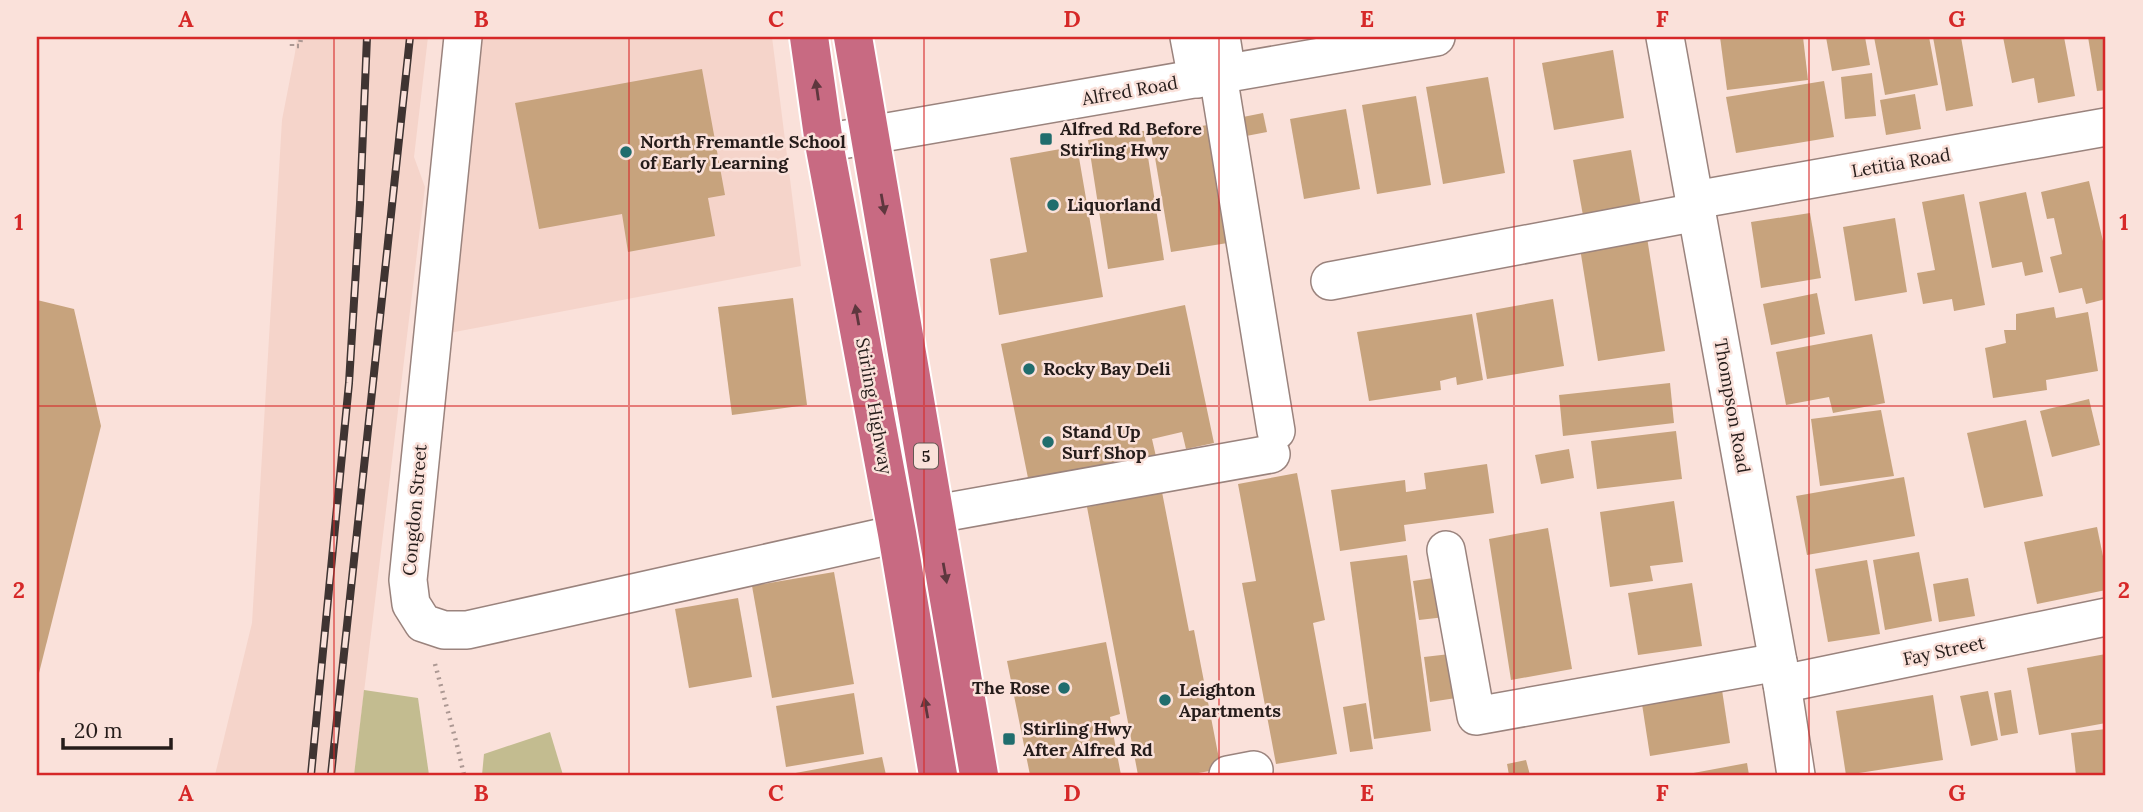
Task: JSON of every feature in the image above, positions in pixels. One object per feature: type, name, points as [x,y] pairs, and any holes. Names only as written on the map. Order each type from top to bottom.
[{"type":"highway","name":"Stirling Highway","points":[[809,37],[824,144],[897,533],[938,775]]},
{"type":"highway","name":"5","points":[[853,37],[979,775]]},
{"type":"street","name":"Congdon Street","points":[[423,623],[411,604],[408,580],[463,37]]},
{"type":"street","points":[[1189,37],[1214,76]]},
{"type":"street","points":[[423,623],[444,629],[467,630],[897,533],[957,512],[1273,442],[1214,76],[1221,37]]},
{"type":"street","name":"Alfred Road","points":[[824,144],[1429,37]]},
{"type":"street","name":"Thompson Road","points":[[1665,37],[1796,775]]},
{"type":"street","name":"Letitia Road","points":[[1330,281],[1696,206],[2106,127]]},
{"type":"street","name":"Fay Street","points":[[1446,550],[1476,716],[1780,673],[2106,617]]},
{"type":"path","points":[[292,37],[292,46],[300,46],[301,37]]},
{"type":"path","points":[[423,623],[464,775]]},
{"type":"shaded area","points":[[297,37],[428,37],[414,157],[425,187],[354,775],[215,775],[252,623],[282,120]]},
{"type":"shaded area","name":"North Fremantle School of Early Learning","points":[[478,37],[772,37],[801,266],[444,334]]},
{"type":"shaded area","points":[[364,690],[418,698],[429,775],[354,775]]},
{"type":"shaded area","points":[[550,732],[563,775],[482,775],[484,754]]},
{"type":"building","points":[[1720,37],[1803,37],[1808,80],[1727,90]]},
{"type":"building","points":[[1826,37],[1865,37],[1870,65],[1832,71]]},
{"type":"building","points":[[1874,37],[1929,37],[1938,85],[1885,95]]},
{"type":"building","points":[[1933,37],[1961,37],[1973,106],[1946,111]]},
{"type":"building","points":[[2003,37],[2064,37],[2075,96],[2038,103],[2034,78],[2012,83]]},
{"type":"building","points":[[2088,37],[2106,37],[2106,90],[2097,91]]},
{"type":"building","points":[[1613,50],[1624,118],[1554,130],[1542,63]]},
{"type":"building","points":[[702,69],[725,195],[708,198],[715,236],[628,252],[622,214],[539,229],[515,103]]},
{"type":"building","points":[[1872,73],[1876,116],[1845,119],[1841,77]]},
{"type":"building","points":[[1488,77],[1505,173],[1443,184],[1426,87]]},
{"type":"building","points":[[1824,81],[1834,137],[1736,153],[1726,97]]},
{"type":"building","points":[[1915,94],[1921,129],[1886,135],[1880,100]]},
{"type":"building","points":[[1416,96],[1431,185],[1377,194],[1362,105]]},
{"type":"building","points":[[1346,109],[1360,189],[1304,199],[1290,119]]},
{"type":"building","points":[[1263,113],[1267,132],[1241,137],[1238,118]]},
{"type":"building","points":[[1214,124],[1234,242],[1171,252],[1151,134]]},
{"type":"building","points":[[1144,131],[1164,260],[1108,269],[1088,140]]},
{"type":"building","name":"Liquorland","points":[[1077,146],[1103,297],[999,315],[990,259],[1027,252],[1010,158]]},
{"type":"building","points":[[1631,150],[1642,211],[1584,221],[1573,160]]},
{"type":"building","points":[[2089,181],[2106,254],[2106,299],[2086,304],[2082,288],[2059,293],[2050,257],[2062,254],[2054,218],[2047,219],[2041,192]]},
{"type":"building","points":[[2026,192],[2043,272],[2025,276],[2022,262],[1992,268],[1979,202]]},
{"type":"building","points":[[1964,194],[1985,305],[1954,311],[1952,299],[1923,304],[1917,273],[1935,270],[1922,202]]},
{"type":"building","points":[[1810,213],[1821,278],[1761,288],[1751,222]]},
{"type":"building","points":[[1895,218],[1907,292],[1855,301],[1843,227]]},
{"type":"building","points":[[1646,231],[1665,351],[1598,361],[1579,242]]},
{"type":"building","points":[[1817,293],[1825,334],[1771,345],[1763,304]]},
{"type":"building","points":[[793,298],[807,405],[732,415],[718,307]]},
{"type":"building","points":[[1553,299],[1564,366],[1487,379],[1476,313]]},
{"type":"building","points":[[37,300],[74,309],[101,426],[38,677]]},
{"type":"building","points":[[1185,305],[1214,443],[1186,449],[1182,432],[1152,439],[1157,461],[1030,488],[1001,344]]},
{"type":"building","points":[[2054,307],[2056,318],[2088,312],[2098,371],[2046,380],[2047,390],[1993,398],[1985,348],[2006,343],[2004,330],[2016,330],[2016,314]]},
{"type":"building","points":[[1472,314],[1483,380],[1457,385],[1456,377],[1440,381],[1441,390],[1369,401],[1357,332]]},
{"type":"building","points":[[1872,334],[1885,403],[1833,413],[1829,397],[1786,405],[1776,352]]},
{"type":"building","points":[[1670,383],[1674,423],[1563,436],[1559,395]]},
{"type":"building","points":[[2089,399],[2100,445],[2052,457],[2040,411]]},
{"type":"building","points":[[1881,410],[1894,476],[1820,486],[1811,419]]},
{"type":"building","points":[[2026,420],[2043,496],[1984,508],[1967,433]]},
{"type":"building","points":[[1676,431],[1682,479],[1597,489],[1591,441]]},
{"type":"building","points":[[1569,449],[1574,478],[1541,484],[1535,455]]},
{"type":"building","points":[[1487,464],[1494,513],[1404,525],[1406,541],[1340,551],[1331,490],[1405,480],[1406,492],[1426,489],[1424,473]]},
{"type":"building","name":"Leighton Apartments","points":[[1297,473],[1325,620],[1313,623],[1337,754],[1276,764],[1242,583],[1256,581],[1238,484]]},
{"type":"building","points":[[1904,477],[1915,536],[1807,555],[1796,496]]},
{"type":"building","name":"Leighton Apartments","points":[[1162,492],[1189,631],[1194,630],[1221,769],[1187,775],[1138,775],[1087,507]]},
{"type":"building","points":[[1674,501],[1683,562],[1650,566],[1653,581],[1610,587],[1600,512]]},
{"type":"building","points":[[2097,527],[2106,571],[2106,590],[2037,604],[2024,542]]},
{"type":"building","points":[[1548,528],[1572,669],[1511,680],[1489,539]]},
{"type":"building","points":[[1919,552],[1932,621],[1885,630],[1873,560]]},
{"type":"building","points":[[1407,555],[1431,731],[1374,739],[1350,562]]},
{"type":"building","points":[[1867,560],[1880,634],[1828,642],[1815,569]]},
{"type":"building","points":[[834,572],[854,684],[772,698],[752,586]]},
{"type":"building","points":[[1440,577],[1445,617],[1419,620],[1413,581]]},
{"type":"building","points":[[1968,578],[1975,616],[1939,622],[1933,584]]},
{"type":"building","points":[[1692,583],[1702,646],[1638,655],[1628,593]]},
{"type":"building","points":[[738,598],[752,677],[689,688],[675,609]]},
{"type":"building","name":"The Rose","points":[[1106,642],[1120,714],[1110,717],[1121,775],[1030,775],[1007,661]]},
{"type":"building","points":[[1450,654],[1456,698],[1430,702],[1424,657]]},
{"type":"building","points":[[2106,654],[2106,723],[2039,735],[2027,668]]},
{"type":"building","points":[[1722,690],[1730,743],[1650,756],[1642,704]]},
{"type":"building","points":[[2011,690],[2018,733],[2001,736],[1994,693]]},
{"type":"building","points":[[1988,691],[1998,740],[1971,746],[1960,696]]},
{"type":"building","points":[[854,693],[864,754],[786,767],[776,706]]},
{"type":"building","points":[[1933,695],[1943,760],[1846,775],[1836,711]]},
{"type":"building","points":[[1366,703],[1373,749],[1350,752],[1343,707]]},
{"type":"building","points":[[2106,729],[2106,775],[2076,775],[2071,733]]},
{"type":"building","points":[[882,757],[886,775],[790,775],[790,774]]},
{"type":"building","points":[[1526,760],[1530,775],[1509,775],[1507,764]]},
{"type":"building","points":[[1747,763],[1749,775],[1688,775],[1688,774]]},
{"type":"railway","points":[[311,775],[349,383],[367,37]]},
{"type":"railway","points":[[331,775],[410,37]]},
{"type":"place","name":"Alfred Rd Before Stirling Hwy","points":[[1046,139]]},
{"type":"place","name":"North Fremantle School of Early Learning","points":[[626,152]]},
{"type":"place","name":"Liquorland","points":[[1053,205]]},
{"type":"place","name":"Rocky Bay Deli","points":[[1029,369]]},
{"type":"place","name":"Stand Up Surf Shop","points":[[1048,442]]},
{"type":"place","name":"The Rose","points":[[1064,688]]},
{"type":"place","name":"Leighton Apartments","points":[[1165,700]]},
{"type":"place","name":"Stirling Hwy After Alfred Rd","points":[[1009,739]]}]
